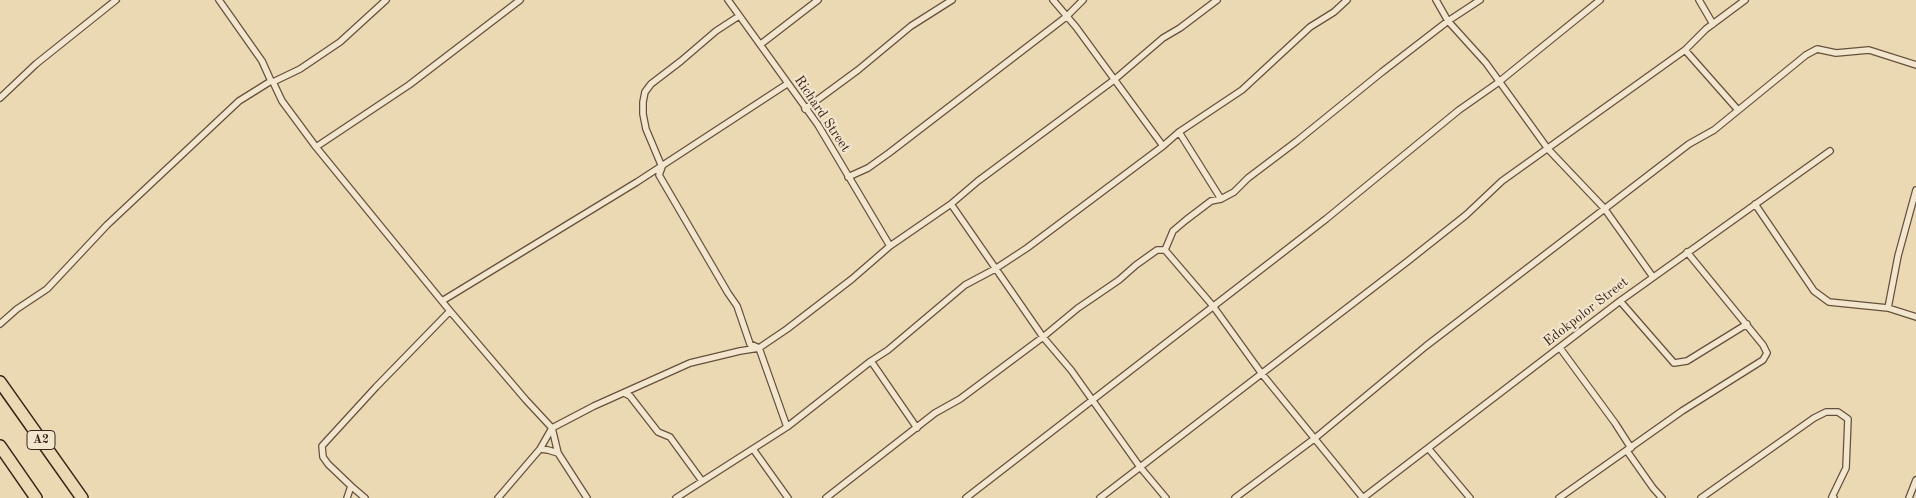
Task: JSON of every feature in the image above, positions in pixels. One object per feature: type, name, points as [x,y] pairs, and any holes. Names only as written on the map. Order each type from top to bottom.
[{"type":"highway","name":"A2","points":[[0,382],[82,498]]},
{"type":"highway","name":"A2","points":[[0,446],[36,498]]},
{"type":"street","points":[[0,98],[36,64],[116,0]]},
{"type":"street","points":[[219,0],[262,60],[282,101],[316,146],[450,311],[552,428],[558,454],[587,498]]},
{"type":"street","points":[[0,324],[17,309],[47,289],[107,225],[239,101],[272,81],[300,68],[340,42],[386,0]]},
{"type":"street","points":[[316,146],[409,85],[520,0]]},
{"type":"street","name":"Richard Street","points":[[728,0],[818,126],[890,246]]},
{"type":"street","points":[[761,44],[818,0]]},
{"type":"street","points":[[805,108],[864,65],[911,26],[952,0]]},
{"type":"street","points":[[1053,0],[1076,27],[1163,146]]},
{"type":"street","points":[[848,177],[868,168],[882,158],[1066,17],[1083,0]]},
{"type":"street","points":[[498,498],[540,449],[552,428],[594,406],[690,363],[740,350],[759,348],[852,279],[890,246],[951,204],[993,169],[1114,80],[1163,38],[1180,28],[1217,0]]},
{"type":"street","points":[[676,498],[787,427],[871,361],[888,350],[965,285],[1027,248],[1179,132],[1242,90],[1310,26],[1334,12],[1347,0]]},
{"type":"street","points":[[1436,0],[1448,21],[1486,63],[1548,149],[1604,208],[1653,277]]},
{"type":"street","points":[[1165,250],[1173,231],[1211,201],[1222,199],[1234,192],[1248,178],[1298,141],[1351,96],[1448,21],[1480,0]]},
{"type":"street","points":[[966,498],[1326,219],[1459,110],[1499,81],[1600,0]]},
{"type":"street","points":[[1699,0],[1713,24]]},
{"type":"street","points":[[1100,498],[1466,215],[1502,181],[1685,50],[1713,24],[1745,0]]},
{"type":"street","points":[[739,16],[707,38],[681,62],[651,84],[646,92],[643,114],[646,129],[662,167],[659,175],[737,306],[750,344],[759,348],[787,427]]},
{"type":"street","points":[[1236,498],[1314,440],[1426,346],[1689,144],[1714,130],[1806,55],[1817,49],[1836,53],[1869,50],[1916,65]]},
{"type":"street","points":[[1685,50],[1738,110]]},
{"type":"street","points":[[442,301],[662,167],[787,84]]},
{"type":"street","points":[[1179,132],[1222,199]]},
{"type":"street","name":"Edokpolor Street","points":[[1363,498],[1620,300],[1830,151]]},
{"type":"street","points":[[1888,308],[1898,256],[1916,190]]},
{"type":"street","points":[[951,204],[994,269],[1043,337],[1071,370],[1091,400],[1166,498]]},
{"type":"street","points":[[1755,204],[1814,291],[1829,302],[1888,308],[1916,317]]},
{"type":"street","points":[[826,498],[935,413],[960,398],[1043,337],[1078,308],[1119,280],[1136,265],[1157,250],[1165,250],[1213,306],[1262,374],[1363,498]]},
{"type":"street","points":[[1559,498],[1682,410],[1763,360],[1767,353],[1764,344],[1687,252]]},
{"type":"street","points":[[1620,300],[1674,363],[1687,362],[1747,324]]},
{"type":"street","points":[[364,498],[328,464],[323,457],[322,446],[450,311]]},
{"type":"street","points":[[1560,348],[1615,423],[1653,488],[1662,498]]},
{"type":"street","points":[[871,361],[917,428]]},
{"type":"street","points":[[624,392],[630,396],[658,432],[670,437],[702,481]]},
{"type":"street","points":[[1701,498],[1814,418],[1826,412],[1838,412],[1848,419],[1846,468],[1832,498]]},
{"type":"street","points":[[1428,448],[1470,498]]},
{"type":"street","points":[[540,449],[558,454]]},
{"type":"street","points":[[753,449],[788,498]]},
{"type":"street","points":[[1909,498],[1916,480]]},
{"type":"street","points":[[346,498],[351,486]]}]
